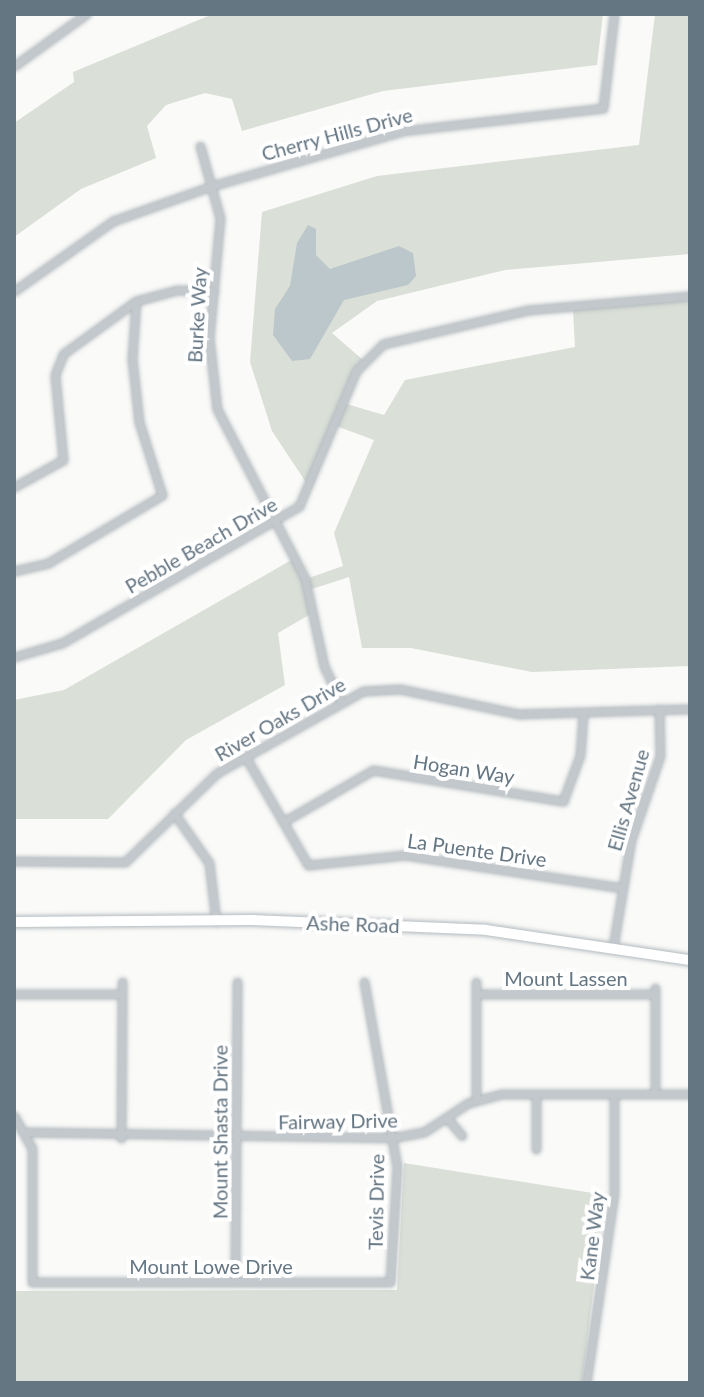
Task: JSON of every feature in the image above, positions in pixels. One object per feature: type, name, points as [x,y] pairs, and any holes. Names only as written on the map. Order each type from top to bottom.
[{"type":"street","points":[[14,54],[17,64],[86,14]]},
{"type":"street","name":"Cherry Hills Drive","points":[[14,291],[113,221],[212,186],[402,131],[603,108],[614,14]]},
{"type":"street","name":"Burke Way","points":[[200,146],[220,229],[209,356],[217,409],[305,579],[324,666],[340,700]]},
{"type":"street","points":[[14,487],[63,460],[56,363],[136,301],[177,290],[214,291]]},
{"type":"street","name":"Pebble Beach Drive","points":[[14,657],[55,646],[275,522],[305,499],[356,371],[383,344],[528,310],[690,296]]},
{"type":"street","points":[[14,571],[48,563],[162,495],[139,422],[132,359],[136,301]]},
{"type":"street","name":"River Oaks Drive","points":[[14,861],[125,862],[174,813],[245,756],[340,700],[389,688],[494,711],[583,714],[690,709]]},
{"type":"street","name":"Ellis Avenue","points":[[613,947],[623,888],[660,756],[659,709]]},
{"type":"street","name":"Hogan Way","points":[[283,822],[373,770],[563,801],[580,755],[583,714]]},
{"type":"street","name":"La Puente Drive","points":[[245,756],[308,865],[405,855],[623,888]]},
{"type":"street","points":[[174,813],[209,863],[216,922]]},
{"type":"street","name":"Ashe Road","points":[[14,922],[216,922],[486,930],[690,960]]},
{"type":"street","points":[[121,1138],[122,982]]},
{"type":"street","name":"Mount Shasta Drive","points":[[235,1282],[237,982]]},
{"type":"street","name":"Tevis Drive","points":[[364,982],[392,1138],[390,1282]]},
{"type":"street","points":[[476,982],[476,1100]]},
{"type":"street","name":"Mount Lassen","points":[[476,994],[655,991],[655,1094]]},
{"type":"street","points":[[14,994],[122,994]]},
{"type":"street","points":[[536,1094],[536,1149]]},
{"type":"street","name":"Fairway Drive","points":[[26,1131],[37,1138],[392,1138],[447,1118],[476,1100],[536,1094],[690,1094]]},
{"type":"street","name":"Kane Way","points":[[586,1382],[614,1194],[614,1094]]},
{"type":"street","points":[[14,1116],[26,1131]]},
{"type":"street","points":[[447,1118],[462,1136]]},
{"type":"street","name":"Mount Lowe Drive","points":[[26,1131],[33,1158],[32,1282],[390,1282]]},
{"type":"shaded area","points":[[213,14],[603,14],[597,65],[383,91],[242,131],[232,99],[205,93],[166,105],[147,126],[156,158],[81,189],[14,237],[14,123],[74,82],[73,72]]},
{"type":"shaded area","points":[[655,14],[690,14],[690,254],[505,270],[377,301],[332,333],[363,360],[343,403],[384,415],[405,380],[575,347],[573,310],[690,299],[690,666],[532,672],[411,648],[362,648],[349,577],[309,590],[314,612],[278,633],[285,685],[186,740],[108,819],[14,819],[14,700],[64,690],[295,558],[306,579],[343,566],[334,533],[374,440],[336,426],[311,490],[272,431],[250,362],[262,212],[377,176],[639,145]]},
{"type":"shaded area","points":[[308,225],[316,229],[316,255],[330,269],[399,246],[413,253],[416,276],[408,285],[344,300],[310,359],[292,361],[273,335],[275,309],[290,286],[297,243]]},
{"type":"shaded area","points":[[404,1163],[605,1195],[582,1383],[14,1383],[14,1291],[397,1290]]}]
